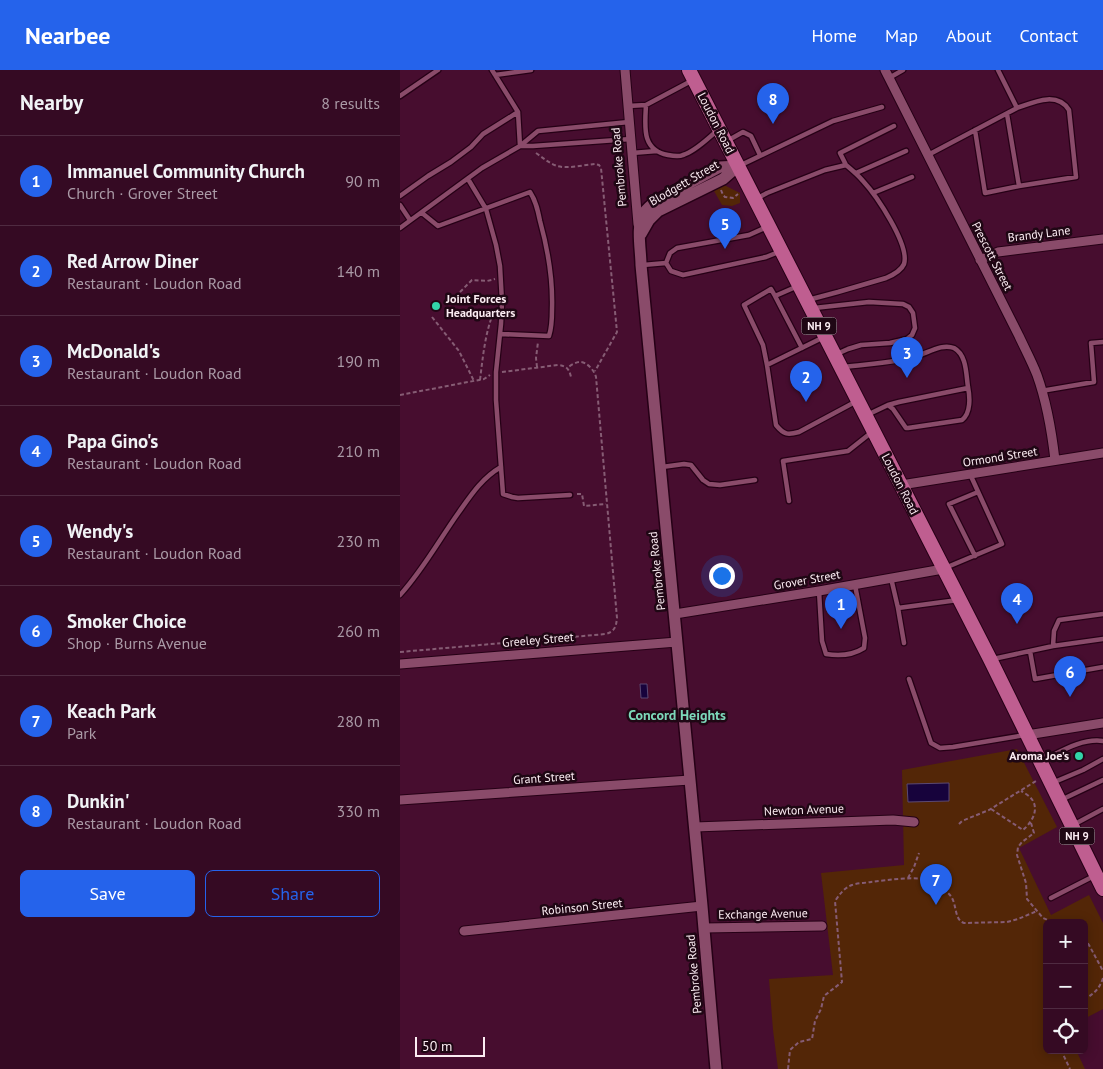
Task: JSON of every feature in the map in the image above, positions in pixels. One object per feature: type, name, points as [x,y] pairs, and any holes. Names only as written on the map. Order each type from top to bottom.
[{"type":"main road","name":"Loudon Road","points":[[691,73],[990,659],[1051,784],[1098,872],[1103,889]]},
{"type":"street","name":"Pembroke Road","points":[[625,70],[716,1069]]},
{"type":"street","name":"Prescott Street","points":[[887,74],[1037,376],[1042,391],[1055,460]]},
{"type":"street","name":"Blodgett Street","points":[[640,238],[646,225],[664,202],[720,167],[738,166]]},
{"type":"street","name":"Brandy Lane","points":[[980,260],[998,252],[1103,239]]},
{"type":"street","name":"Ormond Street","points":[[901,486],[1103,452]]},
{"type":"street","name":"Grover Street","points":[[675,614],[855,585],[943,568]]},
{"type":"street","name":"Greeley Street","points":[[400,664],[677,642]]},
{"type":"street","points":[[1027,735],[1103,723]]},
{"type":"street","name":"Grant Street","points":[[400,800],[690,780]]},
{"type":"street","name":"Newton Avenue","points":[[695,827],[893,820],[914,822]]},
{"type":"street","name":"Robinson Street","points":[[464,931],[702,906]]},
{"type":"street","name":"Exchange Avenue","points":[[704,928],[822,926]]},
{"type":"lane","points":[[400,96],[438,70]]},
{"type":"lane","points":[[520,146],[518,112],[493,72],[531,70]]},
{"type":"lane","points":[[887,74],[903,70]]},
{"type":"lane","points":[[998,70],[1017,108]]},
{"type":"lane","points":[[628,106],[646,104],[691,73]]},
{"type":"lane","points":[[928,155],[975,130],[1007,114],[1017,108],[1043,99],[1058,100],[1069,110],[1076,177],[984,193],[975,130]]},
{"type":"lane","points":[[646,104],[646,136],[651,147],[661,154],[682,156],[722,135],[743,132],[751,136],[760,155]]},
{"type":"lane","points":[[738,166],[833,122],[882,107]]},
{"type":"lane","points":[[400,196],[471,147],[482,134],[518,112]]},
{"type":"lane","points":[[1007,114],[1019,186]]},
{"type":"lane","points":[[400,228],[495,160],[520,146],[538,131],[629,122]]},
{"type":"lane","points":[[808,304],[838,292],[886,278],[893,275],[904,264],[905,256],[902,245],[888,215],[873,193],[856,173],[846,165],[840,153],[894,126]]},
{"type":"lane","points":[[520,146],[630,139]]},
{"type":"lane","points":[[632,153],[657,151]]},
{"type":"lane","points":[[856,173],[906,151]]},
{"type":"lane","points":[[755,200],[767,193],[825,170],[846,165]]},
{"type":"lane","points":[[873,193],[912,177]]},
{"type":"lane","points":[[468,179],[486,208],[500,266],[502,302],[496,400],[503,494],[518,498],[570,495]]},
{"type":"lane","points":[[422,213],[438,226],[530,192],[534,199],[544,235],[551,270],[552,328],[550,336],[500,334]]},
{"type":"lane","points":[[400,205],[410,220]]},
{"type":"lane","points":[[666,263],[670,253],[677,248],[748,235],[768,226]]},
{"type":"lane","points":[[666,263],[671,271],[683,275],[766,257],[781,251]]},
{"type":"lane","points":[[642,265],[666,263]]},
{"type":"lane","points":[[775,296],[799,286]]},
{"type":"lane","points":[[802,348],[771,289],[744,305],[763,345],[776,425],[781,431],[789,435],[799,432],[857,400]]},
{"type":"lane","points":[[808,304],[869,302],[903,304],[909,307],[913,313],[915,328],[907,340],[848,348],[837,361]]},
{"type":"lane","points":[[767,365],[825,337]]},
{"type":"lane","points":[[1042,391],[1094,382],[1091,343],[1103,342]]},
{"type":"lane","points":[[837,361],[904,359],[940,348],[953,348],[959,352],[963,358],[970,394],[968,408],[962,420],[906,428],[894,409],[888,406]]},
{"type":"lane","points":[[866,415],[899,402],[968,388]]},
{"type":"lane","points":[[789,501],[783,461],[848,451],[873,432]]},
{"type":"lane","points":[[661,467],[691,465],[703,480],[709,484],[720,485],[755,480]]},
{"type":"lane","points":[[400,595],[421,570],[475,488],[491,472],[501,467]]},
{"type":"lane","points":[[943,568],[1002,544],[970,474]]},
{"type":"lane","points":[[975,556],[949,504],[978,492]]},
{"type":"lane","points":[[892,578],[904,643]]},
{"type":"lane","points":[[819,591],[822,642],[826,654],[835,656],[859,651],[864,648],[865,638],[855,585]]},
{"type":"lane","points":[[898,608],[959,600]]},
{"type":"lane","points":[[1053,646],[1054,630],[1059,620],[1103,614]]},
{"type":"lane","points":[[990,659],[1053,646],[1103,639]]},
{"type":"lane","points":[[1030,651],[1035,679],[1103,667]]},
{"type":"lane","points":[[909,679],[931,743],[940,748],[1027,735]]},
{"type":"lane","points":[[1040,762],[1078,744],[1091,740],[1103,741]]},
{"type":"lane","points":[[1051,784],[1103,759]]},
{"type":"lane","points":[[1060,801],[1103,780]]},
{"type":"lane","points":[[1072,825],[1103,809]]},
{"type":"lane","points":[[1051,898],[1098,872]]},
{"type":"path","points":[[400,652],[606,634],[616,628],[617,618],[595,372],[617,332],[601,168],[595,164],[559,166],[548,162],[535,152],[533,146]]},
{"type":"path","points":[[722,187],[721,190],[725,197],[733,198],[738,194]]},
{"type":"path","points":[[460,292],[472,280],[487,281],[495,279]]},
{"type":"path","points":[[480,380],[486,334],[495,310]]},
{"type":"path","points":[[432,317],[458,351],[474,381]]},
{"type":"path","points":[[537,350],[537,367]]},
{"type":"path","points":[[567,368],[579,362],[595,372]]},
{"type":"path","points":[[570,495],[582,494],[584,506],[607,504]]},
{"type":"path","points":[[959,824],[990,809],[1036,781]]},
{"type":"path","points":[[990,809],[1023,830],[1031,824],[1035,804],[1033,799],[1021,791]]},
{"type":"path","points":[[1031,824],[1034,832],[1018,847],[1017,854],[1026,883],[1027,899],[1046,919]]},
{"type":"path","points":[[908,878],[919,853]]},
{"type":"path","points":[[788,1069],[790,1050],[799,1042],[812,1039],[815,1021],[821,1009],[824,996],[842,982],[835,901],[842,892],[853,884],[908,878],[933,881],[954,900],[957,918],[964,923],[1007,922],[1037,911]]},
{"type":"path","points":[[1088,944],[1103,971]]},
{"type":"path","points":[[1088,997],[1095,993],[1103,978]]},
{"type":"path","points":[[1063,1054],[1070,1069]]},
{"type":"shaded area","points":[[722,184],[740,193],[740,203],[732,206],[722,205],[714,191]]},
{"type":"shaded area","points":[[640,684],[647,684],[648,698],[641,698]]},
{"type":"shaded area","points":[[1017,749],[1057,827],[1019,848],[1051,915],[1089,895],[1103,923],[1103,1009],[1088,1017],[1088,919],[1043,919],[1043,1054],[1078,1054],[1085,1069],[778,1069],[769,979],[833,975],[821,873],[904,865],[902,770]]},
{"type":"shaded area","points":[[949,783],[949,801],[908,802],[907,784]]},
{"type":"place","name":"Dunkin'","points":[[773,124]]},
{"type":"place","name":"Wendy's","points":[[725,249]]},
{"type":"place","name":"Joint Forces Headquarters","points":[[436,306]]},
{"type":"place","name":"McDonald's","points":[[907,378]]},
{"type":"place","name":"Red Arrow Diner","points":[[806,402]]},
{"type":"place","name":"Papa Gino's","points":[[1017,624]]},
{"type":"place","name":"Immanuel Community Church","points":[[841,629]]},
{"type":"place","name":"Smoker Choice","points":[[1070,697]]},
{"type":"place","name":"Aroma Joe's","points":[[1079,756]]},
{"type":"place","name":"Keach Park","points":[[936,905]]},
{"type":"district","name":"Concord Heights","points":[[677,715]]}]
